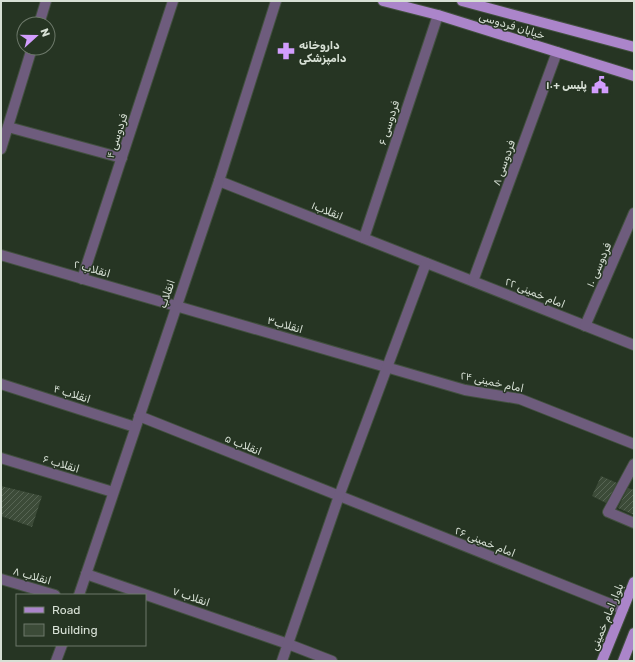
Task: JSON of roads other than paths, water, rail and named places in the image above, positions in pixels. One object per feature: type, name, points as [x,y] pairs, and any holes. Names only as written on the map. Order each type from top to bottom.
[{"type":"main road","name":"خیابان فردوسی","points":[[383,1],[438,16],[634,76]]},
{"type":"main road","name":"خیابان فردوسی","points":[[462,1],[634,47]]},
{"type":"main road","name":"بلوار امام خمینی","points":[[602,661],[634,582]]},
{"type":"main road","points":[[622,661],[634,633]]},
{"type":"street","points":[[41,16],[46,1]]},
{"type":"street","name":"فردوسی ۴","points":[[82,279],[174,1]]},
{"type":"street","name":"انقلاب","points":[[79,594],[219,181],[276,1]]},
{"type":"street","name":"فردوسی ۶","points":[[364,238],[438,16]]},
{"type":"street","name":"فردوسی ۸","points":[[473,282],[557,52]]},
{"type":"street","points":[[1,149],[30,56]]},
{"type":"street","points":[[8,127],[122,158]]},
{"type":"street","name":"انقلاب۱","points":[[219,181],[426,263]]},
{"type":"street","name":"فردوسی ۱۰","points":[[586,326],[634,213]]},
{"type":"street","name":"انقلاب ۲","points":[[1,255],[176,306]]},
{"type":"street","points":[[282,661],[339,496],[426,263]]},
{"type":"street","name":"امام خمینی ۲۲","points":[[426,263],[634,345]]},
{"type":"street","name":"انقلاب۳","points":[[176,306],[387,367]]},
{"type":"street","name":"امام خمینی ۲۴","points":[[387,367],[465,390],[520,399],[634,444]]},
{"type":"street","name":"انقلاب ۴","points":[[1,384],[135,427]]},
{"type":"street","name":"انقلاب ۵","points":[[139,416],[339,496]]},
{"type":"street","name":"انقلاب ۶","points":[[1,458],[113,492]]},
{"type":"street","points":[[634,464],[608,512],[634,523]]},
{"type":"street","name":"امام خمینی ۲۶","points":[[339,496],[623,609]]},
{"type":"street","name":"انقلاب ۷","points":[[86,574],[144,594]]},
{"type":"street","name":"انقلاب ۸","points":[[1,579],[53,594]]},
{"type":"street","name":"انقلاب ۷","points":[[146,595],[288,644],[332,661]]},
{"type":"street","points":[[56,661],[62,646]]},
{"type":"place","name":"داروخانه دامپزشکی","points":[[286,51]]},
{"type":"place","name":"پلیس +۱۰","points":[[600,85]]}]
